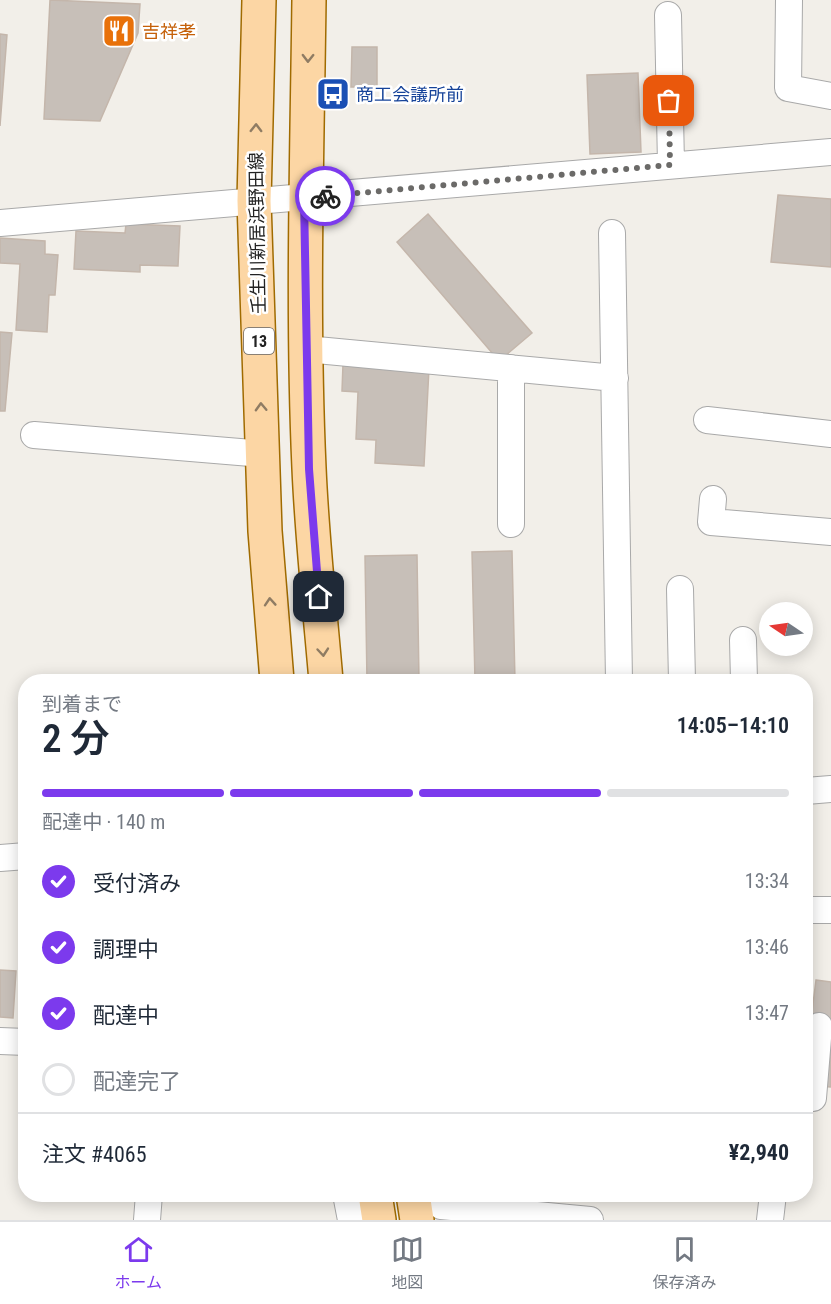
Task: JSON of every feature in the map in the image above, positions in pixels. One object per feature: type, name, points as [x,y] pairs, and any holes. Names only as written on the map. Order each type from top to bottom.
[{"type":"main road","name":"壬生川新居浜野田線","points":[[259,0],[254,201],[265,531],[276,674]]},
{"type":"main road","points":[[309,0],[304,198],[306,349],[309,469],[325,674]]},
{"type":"main road","points":[[377,1202],[380,1220]]},
{"type":"street","points":[[789,0],[788,88],[831,96]]},
{"type":"street","points":[[668,15],[670,165]]},
{"type":"street","points":[[0,223],[831,152]]},
{"type":"street","points":[[612,233],[619,674]]},
{"type":"street","points":[[306,349],[615,378]]},
{"type":"street","points":[[511,524],[512,368]]},
{"type":"street","points":[[707,420],[831,434]]},
{"type":"street","points":[[34,435],[263,454]]},
{"type":"street","points":[[713,499],[711,522],[831,532]]},
{"type":"street","points":[[680,590],[682,674]]},
{"type":"street","points":[[743,640],[744,674]]},
{"type":"street","points":[[813,790],[831,789]]},
{"type":"street","points":[[0,858],[18,857]]},
{"type":"street","points":[[813,910],[831,910]]},
{"type":"street","points":[[816,1099],[819,1026]]},
{"type":"street","points":[[0,1041],[18,1042]]},
{"type":"street","points":[[147,1220],[149,1202]]},
{"type":"street","points":[[348,1202],[351,1220]]},
{"type":"street","points":[[770,1220],[772,1202]]},
{"type":"street","points":[[431,1207],[590,1220]]},
{"type":"building","points":[[50,0],[140,4],[138,33],[100,121],[44,119]]},
{"type":"building","points":[[0,34],[7,35],[0,126]]},
{"type":"building","points":[[352,47],[377,47],[377,87],[351,87]]},
{"type":"building","points":[[638,73],[641,152],[590,154],[587,75]]},
{"type":"building","points":[[778,195],[831,199],[831,267],[771,262]]},
{"type":"building","points":[[428,214],[532,333],[499,361],[397,242]]},
{"type":"building","points":[[126,224],[180,226],[178,266],[140,265],[140,272],[74,269],[76,231],[125,233]]},
{"type":"building","points":[[0,238],[45,241],[45,254],[58,255],[55,295],[49,295],[47,332],[16,330],[20,264],[0,263]]},
{"type":"building","points":[[0,332],[12,333],[5,411],[0,411]]},
{"type":"building","points":[[343,364],[429,368],[424,466],[375,463],[376,440],[356,439],[358,392],[342,391]]},
{"type":"building","points":[[512,551],[515,674],[475,674],[472,552]]},
{"type":"building","points":[[417,555],[419,674],[367,674],[365,556]]},
{"type":"building","points":[[0,970],[16,971],[13,1018],[0,1017]]},
{"type":"building","points":[[816,980],[831,982],[831,1022],[813,1020]]},
{"type":"building","points":[[826,1023],[831,1023],[831,1087],[819,1086]]},
{"type":"way so far","points":[[325,196],[670,165],[669,101]]},
{"type":"place","name":"吉祥孝","points":[[119,31]]},
{"type":"place","name":"商工会議所前","points":[[333,94]]},
{"type":"route","points":[[319,597],[309,469],[304,198],[325,196]]}]
